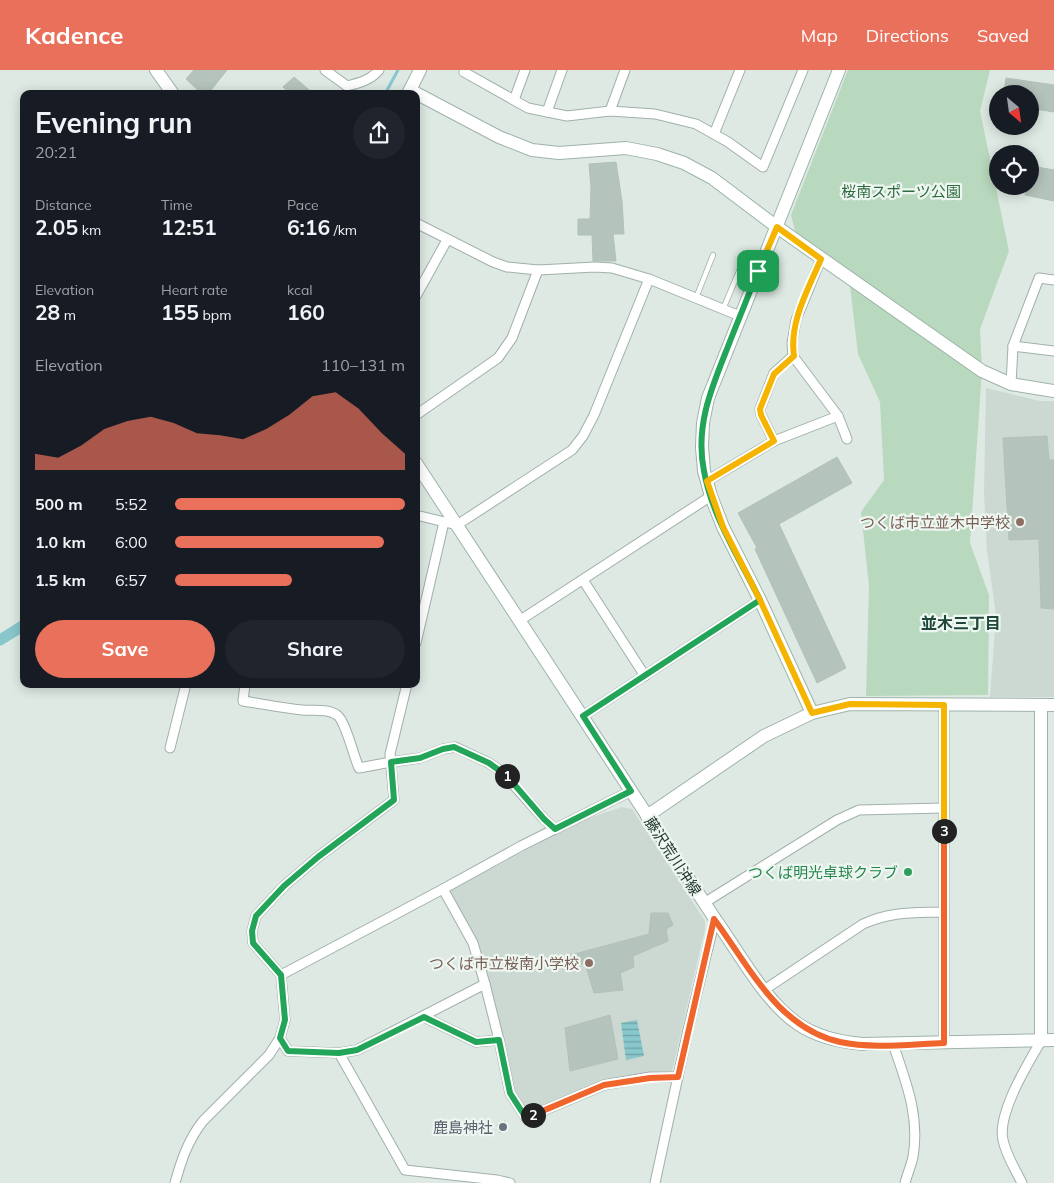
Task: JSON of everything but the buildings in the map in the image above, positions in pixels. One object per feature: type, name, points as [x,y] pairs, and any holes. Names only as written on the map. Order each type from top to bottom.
[{"type":"street","points":[[156,70],[169,90]]},
{"type":"street","points":[[325,70],[347,86],[362,82],[375,75],[379,70]]},
{"type":"street","points":[[410,90],[420,70]]},
{"type":"street","points":[[465,70],[464,72],[528,108],[568,116],[610,110],[655,114],[696,124],[763,166],[803,70]]},
{"type":"street","points":[[514,100],[525,70]]},
{"type":"street","points":[[547,112],[562,70]]},
{"type":"street","points":[[610,110],[625,70]]},
{"type":"street","points":[[714,134],[740,70]]},
{"type":"street","points":[[812,713],[760,600],[723,527],[704,471],[702,447],[704,415],[708,398],[777,227],[835,71]]},
{"type":"street","points":[[420,98],[499,137],[532,150],[558,153],[626,148],[657,154],[684,163],[712,178],[821,259],[982,371],[1011,384],[1054,391]]},
{"type":"street","points":[[420,225],[507,268],[538,270],[612,268],[649,279],[740,316]]},
{"type":"street","points":[[420,289],[447,240]]},
{"type":"street","points":[[821,259],[796,320],[792,344],[794,356],[838,416],[847,439]]},
{"type":"street","points":[[420,412],[498,358],[512,338],[538,270]]},
{"type":"street","points":[[1011,384],[1013,346],[1039,278],[1054,280]]},
{"type":"street","points":[[420,628],[450,523],[572,450],[583,436],[594,415],[649,279]]},
{"type":"street","points":[[1013,346],[1054,351]]},
{"type":"street","points":[[774,441],[760,409],[774,374],[794,356]]},
{"type":"street","points":[[707,481],[774,441],[838,416]]},
{"type":"street","name":"藤沢荒川沖線","points":[[420,470],[450,523],[583,716],[714,919],[764,990],[783,1011],[798,1024],[840,1042],[893,1044],[1054,1040]]},
{"type":"street","points":[[519,621],[711,496]]},
{"type":"street","points":[[420,516],[450,523]]},
{"type":"street","points":[[583,580],[645,676]]},
{"type":"street","points":[[583,716],[760,600]]},
{"type":"street","points":[[170,748],[185,688]]},
{"type":"street","points":[[245,688],[244,701],[302,710],[326,710],[337,715],[346,727],[349,745],[359,768],[420,758],[454,747],[489,763],[502,772],[555,829]]},
{"type":"street","points":[[175,1183],[193,1134],[209,1114],[269,1055],[280,1038],[285,1020],[281,975],[253,943],[252,931],[256,916],[284,886],[318,857],[394,800],[390,754],[406,688]]},
{"type":"street","points":[[647,816],[764,736],[812,713],[850,704],[1054,705]]},
{"type":"street","points":[[944,705],[944,1043]]},
{"type":"street","points":[[1022,1183],[1003,1141],[1002,1133],[1007,1107],[1041,1041],[1040,705]]},
{"type":"street","points":[[281,975],[555,829],[631,791]]},
{"type":"street","points":[[704,904],[837,820],[860,810],[944,808]]},
{"type":"street","points":[[443,889],[473,943],[499,1040],[510,1093],[526,1118],[604,1085],[650,1078],[678,1077]]},
{"type":"street","points":[[764,990],[876,918],[896,913],[944,912]]},
{"type":"street","points":[[655,1183],[714,919]]},
{"type":"street","points":[[280,1038],[288,1051],[339,1053],[357,1050],[485,984]]},
{"type":"street","points":[[424,1017],[476,1042],[499,1040]]},
{"type":"street","points":[[893,1044],[911,1096],[915,1123],[913,1158],[905,1183]]},
{"type":"street","points":[[339,1053],[405,1170],[510,1183]]},
{"type":"lane","points":[[696,298],[713,255]]},
{"type":"lane","points":[[724,309],[740,269]]},
{"type":"shaded area","name":"つくば市立並木中学校","points":[[986,388],[1040,401],[1054,401],[1054,697],[990,697],[996,615],[987,551],[984,492]]},
{"type":"shaded area","name":"つくば市立桜南小学校","points":[[622,807],[632,809],[705,921],[705,929],[672,1071],[665,1074],[641,1076],[530,1113],[525,1111],[513,1091],[492,995],[448,894],[450,890],[584,820]]},
{"type":"green space","name":"桜南スポーツ公園","points":[[848,70],[990,70],[980,111],[989,154],[989,195],[997,195],[1009,251],[980,329],[982,371],[970,543],[989,595],[988,695],[866,696],[869,586],[861,512],[884,480],[880,402],[858,354],[848,269],[796,235],[791,215]]},
{"type":"water","points":[[637,1020],[644,1056],[626,1060],[621,1023]]},
{"type":"waterway","points":[[387,90],[398,70]]},
{"type":"waterway","points":[[0,640],[20,628]]},
{"type":"place","name":"つくば市立並木中学校","points":[[1020,522]]},
{"type":"place","name":"つくば明光卓球クラブ","points":[[908,872]]},
{"type":"place","name":"つくば市立桜南小学校","points":[[589,963]]},
{"type":"place","name":"鹿島神社","points":[[503,1127]]},
{"type":"district","name":"並木三丁目","points":[[961,623]]},
{"type":"route","points":[[758,271],[708,398],[703,423],[702,447],[704,471],[711,496],[723,527],[760,600],[583,716],[631,791],[555,829],[502,772],[489,763],[454,747],[420,758],[391,762],[394,800],[318,857],[284,886],[256,916],[252,931],[253,943],[281,975],[285,1020],[280,1038],[288,1051],[339,1053],[357,1050],[424,1017],[476,1042],[499,1040],[510,1093],[526,1118],[604,1085],[650,1078],[678,1077],[714,919],[764,990],[798,1024],[840,1042],[863,1044],[944,1043],[944,705],[850,704],[812,713],[760,600],[742,563],[723,527],[707,481],[774,441],[760,409],[774,374],[794,356],[792,344],[796,320],[821,259],[777,227],[758,271]]}]
